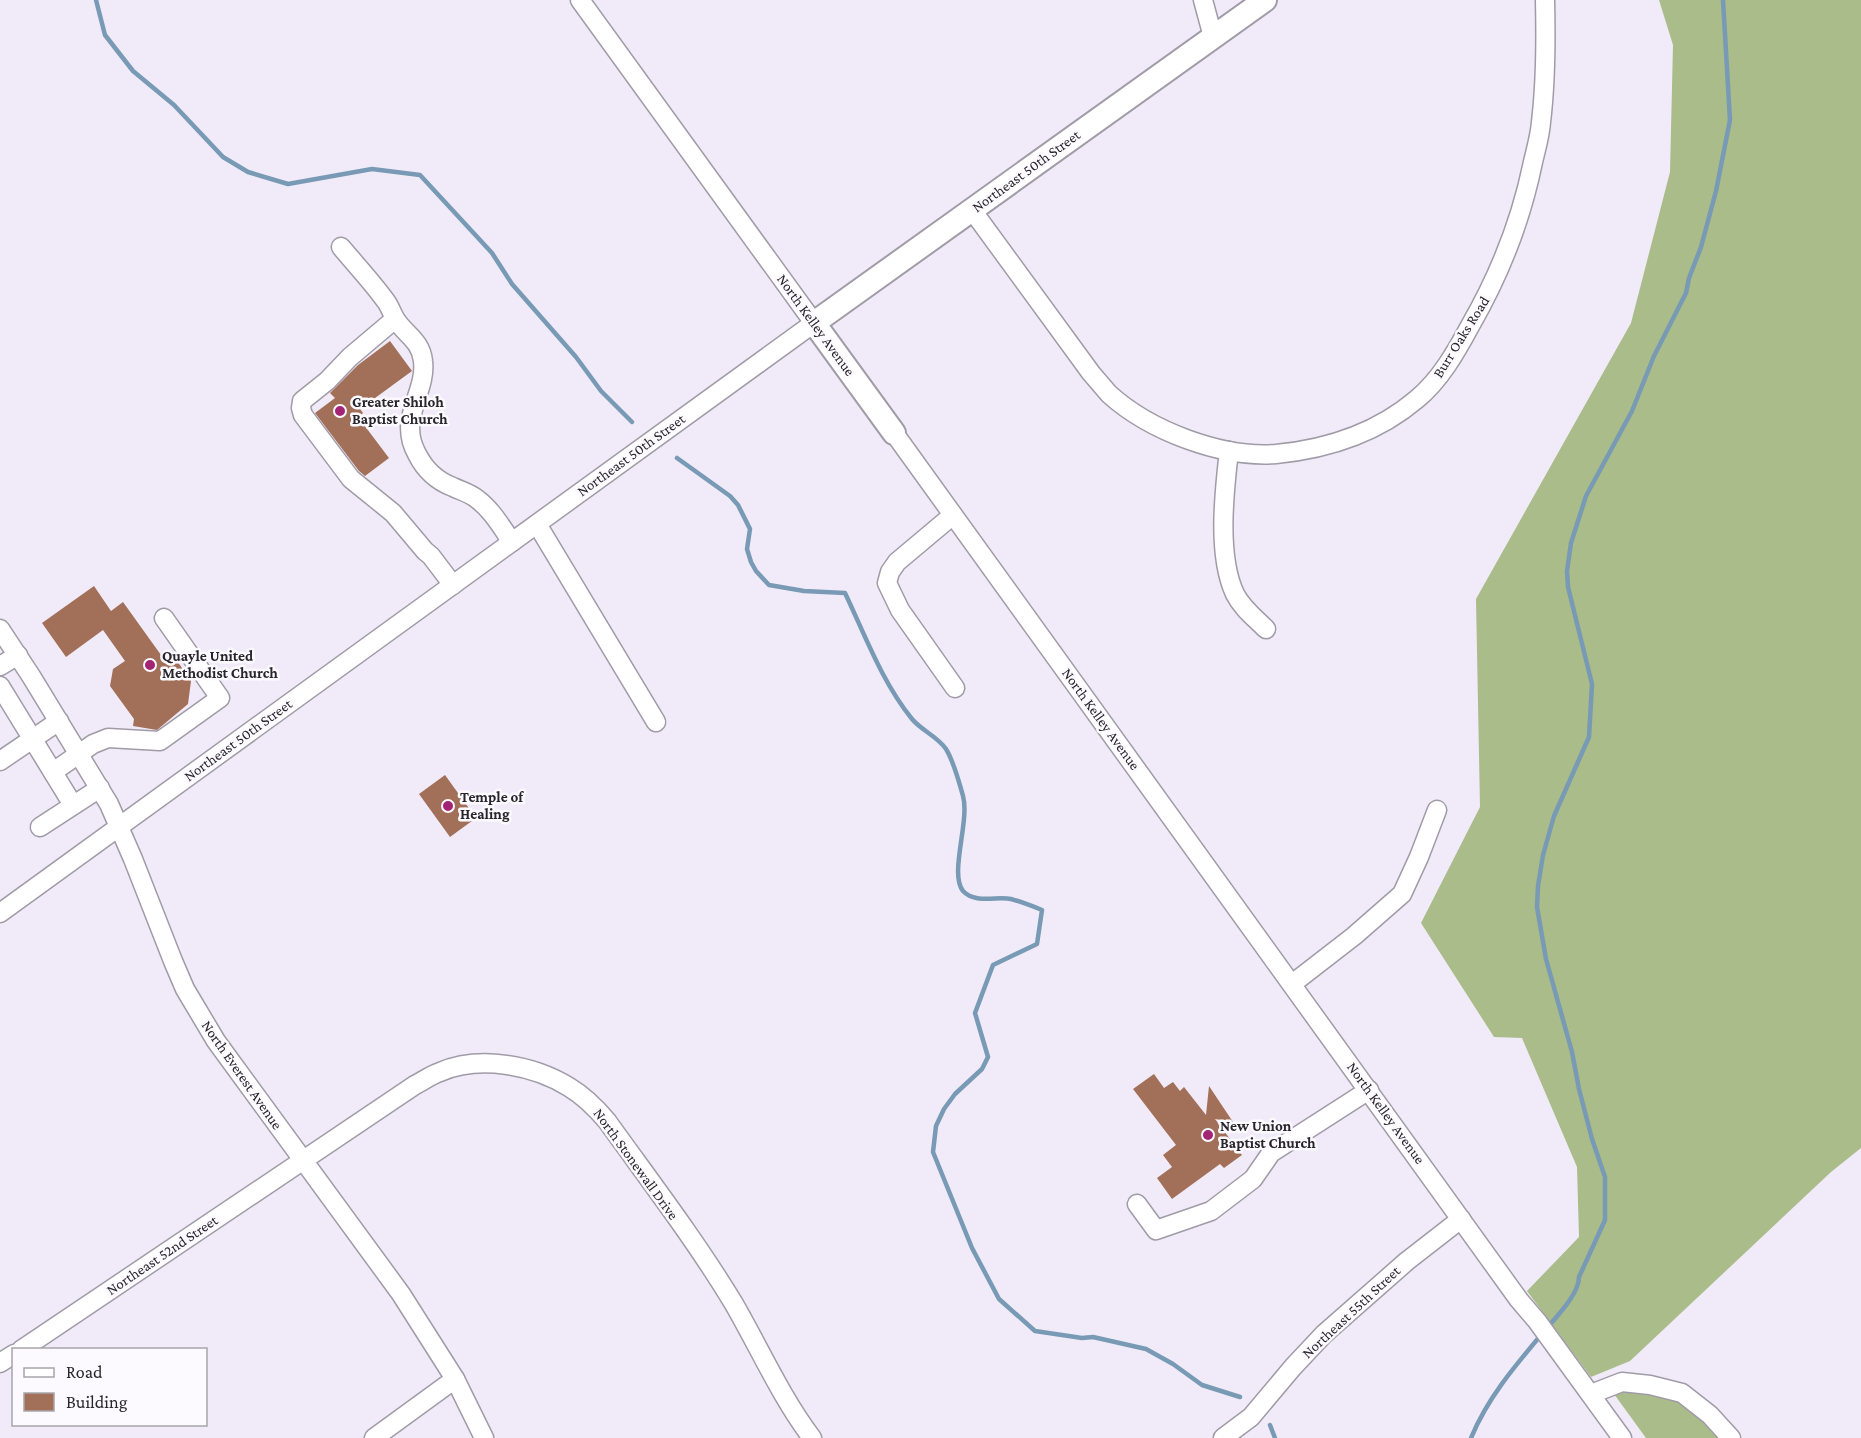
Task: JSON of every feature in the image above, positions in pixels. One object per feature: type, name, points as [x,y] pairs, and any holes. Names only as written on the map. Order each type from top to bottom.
[{"type":"main road","name":"Northeast 50th Street","points":[[814,323],[1265,0]]},
{"type":"main road","name":"North Kelley Avenue","points":[[814,323],[894,433]]},
{"type":"street","name":"North Kelley Avenue","points":[[580,0],[814,323]]},
{"type":"street","points":[[1203,0],[1213,37]]},
{"type":"street","name":"Burr Oaks Road","points":[[972,210],[1070,346],[1110,394],[1132,411],[1184,437],[1229,451],[1260,454],[1298,452],[1358,436],[1400,412],[1418,398],[1440,375],[1459,347],[1488,295],[1512,241],[1529,184],[1541,125],[1546,57],[1545,0]]},
{"type":"street","points":[[341,247],[386,300],[395,320],[415,340],[421,350],[424,363],[410,422],[410,440],[417,455],[429,472],[441,482],[470,494],[480,501],[512,542]]},
{"type":"street","points":[[395,320],[302,401],[301,408],[303,415],[351,479],[393,513],[453,585]]},
{"type":"street","name":"Northeast 50th Street","points":[[0,913],[814,323]]},
{"type":"street","name":"North Kelley Avenue","points":[[894,433],[1461,1219],[1622,1438]]},
{"type":"street","points":[[1229,451],[1224,513],[1224,550],[1234,593],[1242,605],[1266,629]]},
{"type":"street","points":[[953,515],[897,562],[890,572],[887,583],[900,610],[956,688]]},
{"type":"street","points":[[537,524],[656,722]]},
{"type":"street","points":[[53,772],[93,744],[108,738],[160,741],[220,698],[164,618]]},
{"type":"street","name":"North Everest Avenue","points":[[0,629],[100,788],[119,826],[172,961],[200,1015],[216,1041],[401,1294],[455,1379],[484,1438]]},
{"type":"street","points":[[0,666],[18,655]]},
{"type":"street","points":[[0,686],[73,805]]},
{"type":"street","points":[[12,706],[39,689]]},
{"type":"street","points":[[0,761],[59,721]]},
{"type":"street","points":[[40,827],[100,788]]},
{"type":"street","points":[[1292,984],[1354,936],[1402,894],[1437,810]]},
{"type":"street","name":"North Stonewall Drive","points":[[304,1160],[415,1085],[440,1071],[466,1065],[492,1064],[545,1075],[569,1087],[591,1103],[607,1121],[713,1271],[798,1420],[812,1438]]},
{"type":"street","points":[[1137,1204],[1156,1230],[1204,1215],[1253,1179],[1271,1153],[1369,1090]]},
{"type":"street","name":"Northeast 52nd Street","points":[[24,1348],[304,1160]]},
{"type":"street","name":"Northeast 55th Street","points":[[1223,1438],[1251,1417],[1324,1334],[1407,1261],[1461,1219]]},
{"type":"street","points":[[374,1438],[455,1379]]},
{"type":"street","points":[[1591,1394],[1622,1382],[1650,1385],[1682,1393],[1710,1415],[1731,1438]]},
{"type":"green space","points":[[1659,0],[1861,0],[1861,1148],[1831,1172],[1630,1361],[1591,1377],[1527,1291],[1579,1237],[1577,1167],[1522,1038],[1494,1037],[1421,923],[1480,807],[1476,599],[1631,323],[1670,172],[1673,45]]},
{"type":"green space","points":[[1631,1390],[1684,1401],[1721,1438],[1646,1438],[1614,1394]]},
{"type":"building","name":"Greater Shiloh Baptist Church","points":[[390,341],[412,371],[360,409],[363,413],[358,417],[389,458],[365,476],[315,413],[335,398],[330,393],[358,365]]},
{"type":"building","name":"Quayle United Methodist Church","points":[[94,586],[111,611],[123,602],[161,655],[175,658],[191,681],[188,704],[157,730],[133,726],[134,719],[110,686],[113,669],[125,661],[103,630],[66,657],[42,623]]},
{"type":"building","name":"Temple of Healing","points":[[445,775],[476,818],[450,837],[419,794]]},
{"type":"building","name":"New Union Baptist Church","points":[[1154,1074],[1164,1088],[1173,1082],[1180,1091],[1184,1087],[1206,1115],[1209,1086],[1233,1122],[1215,1119],[1242,1155],[1224,1168],[1220,1164],[1172,1199],[1157,1178],[1172,1167],[1163,1155],[1176,1145],[1133,1089]]},
{"type":"waterway","points":[[96,0],[105,35],[133,71],[174,105],[223,157],[248,172],[288,184],[372,169],[420,175],[492,253],[512,284],[576,357],[601,391],[632,422]]},
{"type":"waterway","points":[[1547,1328],[1567,1304],[1575,1290],[1605,1220],[1605,1177],[1592,1139],[1572,1052],[1546,959],[1537,907],[1543,855],[1554,816],[1589,737],[1592,684],[1568,587],[1567,571],[1571,543],[1586,496],[1632,411],[1654,356],[1686,293],[1701,247],[1716,191],[1730,120],[1723,0]]},
{"type":"waterway","points":[[677,458],[730,496],[738,505],[750,529],[747,549],[751,562],[769,585],[804,591],[845,593],[875,658],[901,705],[920,727],[943,745],[956,772],[964,807],[958,872],[959,883],[963,891],[974,897],[1011,899],[1042,910],[1037,944],[993,965],[975,1013],[988,1057],[982,1069],[955,1094],[944,1109],[936,1126],[933,1152],[972,1248],[999,1299],[1035,1331],[1082,1338],[1093,1337],[1146,1349],[1173,1364],[1202,1385],[1240,1397]]},
{"type":"waterway","points":[[1471,1438],[1493,1397],[1541,1335]]},
{"type":"waterway","points":[[1270,1425],[1275,1438]]},
{"type":"place","name":"Greater Shiloh Baptist Church","points":[[340,411]]},
{"type":"place","name":"Quayle United Methodist Church","points":[[150,665]]},
{"type":"place","name":"Temple of Healing","points":[[448,806]]},
{"type":"place","name":"New Union Baptist Church","points":[[1208,1135]]}]
